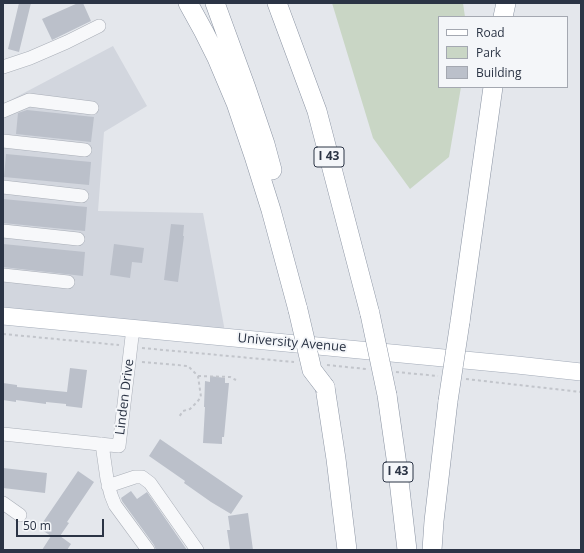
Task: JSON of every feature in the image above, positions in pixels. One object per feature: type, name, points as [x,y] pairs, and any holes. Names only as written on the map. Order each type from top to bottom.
[{"type":"highway","points":[[188,3],[217,58],[236,103],[304,311],[324,387],[336,459],[347,550]]},
{"type":"highway","points":[[215,3],[246,88],[264,144],[294,248],[304,311]]},
{"type":"highway","name":"I 43","points":[[277,3],[317,111],[370,314],[386,395],[398,472],[407,550]]},
{"type":"highway","points":[[504,16],[506,3]]},
{"type":"highway","points":[[432,550],[448,401],[493,88]]},
{"type":"main road","name":"University Avenue","points":[[3,316],[581,372]]},
{"type":"street","points":[[3,67],[30,58],[99,26]]},
{"type":"street","points":[[3,111],[29,100],[92,108]]},
{"type":"street","points":[[3,141],[86,150]]},
{"type":"street","points":[[3,187],[82,196]]},
{"type":"street","points":[[3,231],[78,239]]},
{"type":"street","points":[[3,275],[68,282]]},
{"type":"street","name":"Linden Drive","points":[[3,434],[119,446],[132,328]]},
{"type":"street","points":[[102,444],[108,486],[115,505],[148,550]]},
{"type":"street","points":[[108,486],[135,477],[142,477],[150,483],[197,550]]},
{"type":"street","points":[[3,503],[20,515]]},
{"type":"path","points":[[3,334],[297,362]]},
{"type":"path","points":[[129,361],[188,366],[198,376],[201,397],[190,409],[183,411],[179,417]]},
{"type":"path","points":[[321,364],[369,369]]},
{"type":"path","points":[[393,372],[440,376]]},
{"type":"path","points":[[198,376],[230,377],[236,380]]},
{"type":"path","points":[[464,379],[581,392]]},
{"type":"shaded area","points":[[113,46],[147,106],[104,132],[98,211],[203,213],[226,337],[3,316],[3,104]]},
{"type":"green space","points":[[332,3],[463,3],[465,16],[438,16],[438,88],[461,88],[449,157],[410,189],[373,138]]},
{"type":"building","points":[[19,3],[31,3],[19,52],[8,49]]},
{"type":"building","points":[[78,3],[83,3],[91,21],[52,40],[42,19]]},
{"type":"building","points":[[27,110],[94,117],[91,142],[16,134],[18,113]]},
{"type":"building","points":[[6,154],[91,162],[89,185],[4,177]]},
{"type":"building","points":[[3,199],[87,207],[85,231],[3,223]]},
{"type":"building","points":[[171,224],[184,225],[178,282],[164,280]]},
{"type":"building","points":[[3,244],[85,252],[83,276],[3,267]]},
{"type":"building","points":[[114,244],[144,248],[142,263],[132,262],[130,278],[110,275]]},
{"type":"building","points":[[70,368],[87,370],[82,408],[66,406],[66,404],[46,402],[46,404],[16,400],[16,402],[3,400],[3,383],[17,385],[17,387],[67,392]]},
{"type":"building","points":[[210,376],[225,378],[225,383],[229,383],[222,444],[203,443],[205,381],[210,382]]},
{"type":"building","points":[[160,439],[243,496],[231,514],[184,483],[185,481],[149,456]]},
{"type":"building","points":[[3,468],[47,473],[45,493],[3,488]]},
{"type":"building","points":[[78,471],[94,482],[67,522],[69,523],[60,536],[71,544],[67,550],[42,550],[51,536],[39,528]]},
{"type":"building","points":[[131,491],[137,499],[147,492],[187,550],[156,550],[154,545],[122,501],[121,498]]},
{"type":"building","points":[[248,513],[253,550],[230,550],[227,530],[230,530],[228,516]]}]
